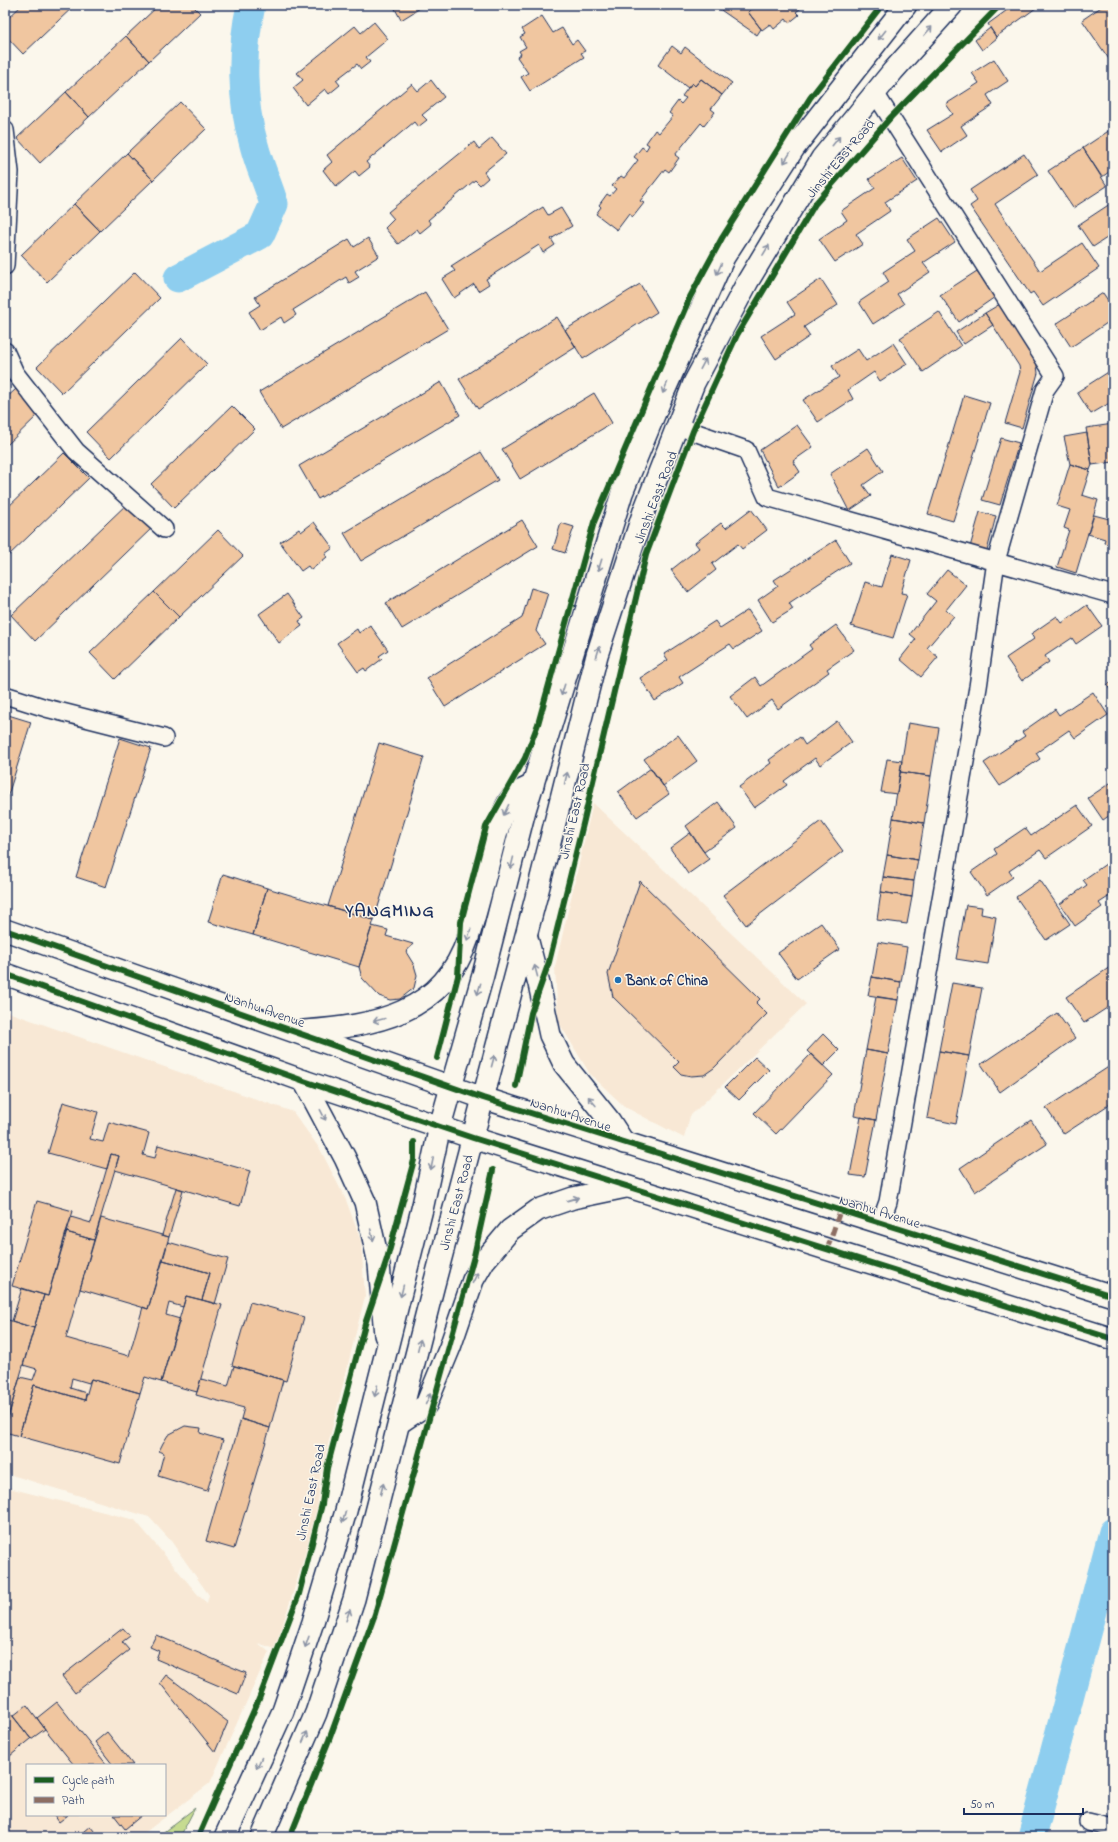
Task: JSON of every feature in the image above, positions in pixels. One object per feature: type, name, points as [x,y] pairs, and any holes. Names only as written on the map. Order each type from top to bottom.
[{"type":"main road","points":[[225,1837],[284,1710],[313,1622],[346,1512],[423,1205],[440,1126],[533,785],[622,493],[660,398],[724,257],[794,148],[906,5]]},
{"type":"main road","name":"Jinshi East Road","points":[[262,1837],[316,1713],[354,1599],[526,936],[597,655],[644,511],[694,383],[748,281],[822,158],[875,93],[952,5]]},
{"type":"main road","points":[[294,1032],[332,1030],[389,1018],[425,1000],[452,972],[468,939],[498,827],[513,796],[533,785]]},
{"type":"main road","name":"Nanhu Avenue","points":[[5,930],[483,1098],[1113,1296]]},
{"type":"main road","points":[[526,936],[539,984],[550,1035],[564,1064],[609,1120],[624,1143]]},
{"type":"main road","points":[[5,974],[304,1081],[473,1138],[1113,1339]]},
{"type":"main road","points":[[304,1081],[345,1158],[365,1202],[379,1264],[386,1353]]},
{"type":"main road","points":[[399,1423],[426,1405],[450,1347],[473,1280],[484,1261],[510,1230],[538,1210],[573,1198],[628,1187]]},
{"type":"street","points":[[875,93],[1054,376],[1045,390],[996,561],[977,695],[888,1202],[880,1224]]},
{"type":"street","points":[[5,130],[10,172],[5,266]]},
{"type":"street","points":[[5,351],[15,373],[76,451],[164,529]]},
{"type":"street","points":[[677,426],[746,450],[767,497],[1113,595]]},
{"type":"street","points":[[5,695],[46,708],[164,738]]},
{"type":"street","points":[[1088,1822],[1113,1828]]},
{"type":"shaded area","points":[[593,803],[806,1004],[690,1116],[684,1138],[625,1107],[590,1074],[558,1021],[555,967]]},
{"type":"shaded area","points":[[5,1011],[293,1112],[320,1149],[346,1200],[361,1241],[365,1296],[320,1477],[317,1517],[275,1649],[258,1643],[269,1652],[210,1783],[139,1837],[5,1837],[5,1487],[135,1520],[200,1597],[207,1603],[209,1595],[171,1541],[149,1517],[5,1473]]},
{"type":"green space","points":[[195,1808],[180,1837],[157,1837]]},
{"type":"building","points":[[22,5],[75,5],[23,54],[5,35],[5,21]]},
{"type":"building","points":[[159,5],[192,5],[200,13],[149,61],[126,36]]},
{"type":"building","points":[[393,5],[425,5],[401,20]]},
{"type":"building","points":[[758,5],[748,12],[761,29],[757,35],[715,6]]},
{"type":"building","points":[[758,5],[805,5],[796,12],[799,15],[789,23],[786,19],[774,29],[770,24],[762,30],[748,12]]},
{"type":"building","points":[[1014,5],[1040,5],[996,37],[988,24]]},
{"type":"building","points":[[1104,5],[1111,5],[1113,8],[1113,60],[1111,62],[1082,20]]},
{"type":"building","points":[[542,16],[553,33],[562,28],[572,44],[577,40],[585,51],[581,53],[584,57],[530,91],[521,77],[528,73],[517,57],[521,54],[519,51],[526,47],[520,37],[525,34],[522,29]]},
{"type":"building","points":[[374,22],[388,39],[366,57],[370,62],[361,69],[357,64],[336,80],[340,85],[329,94],[325,89],[306,105],[293,88],[303,80],[297,73],[355,26],[361,33]]},
{"type":"building","points":[[990,28],[997,38],[982,50],[975,40]]},
{"type":"building","points":[[126,36],[149,61],[89,117],[66,92]]},
{"type":"building","points":[[672,46],[681,53],[685,47],[732,83],[722,95],[701,79],[695,86],[692,83],[688,88],[658,65]]},
{"type":"building","points":[[994,59],[1008,81],[987,95],[993,105],[961,126],[967,135],[942,152],[927,130],[953,114],[946,104],[979,83],[972,73]]},
{"type":"building","points":[[701,79],[722,95],[711,109],[715,112],[704,126],[701,123],[675,155],[679,158],[669,172],[665,169],[640,201],[644,203],[633,217],[629,214],[617,230],[596,214],[601,207],[599,205],[607,194],[610,196],[616,189],[612,186],[621,176],[624,178],[638,160],[634,157],[642,147],[646,150],[649,145],[646,143],[655,130],[659,133],[673,116],[669,113],[678,101],[681,104],[686,98],[682,96],[692,83],[695,86]]},
{"type":"building","points":[[431,80],[444,97],[422,115],[427,120],[418,127],[414,122],[366,162],[370,167],[359,176],[355,171],[336,187],[323,170],[332,162],[327,155],[412,84],[418,91]]},
{"type":"building","points":[[66,92],[89,117],[40,163],[17,138]]},
{"type":"building","points":[[180,102],[206,129],[153,180],[127,153]]},
{"type":"building","points":[[1113,128],[1113,169],[1102,177],[1083,148]]},
{"type":"building","points":[[492,138],[506,154],[484,172],[488,178],[480,185],[475,180],[428,220],[431,224],[420,233],[417,229],[398,244],[385,228],[394,219],[388,212],[474,142],[479,149]]},
{"type":"building","points":[[1083,148],[1107,186],[1073,208],[1048,171]]},
{"type":"building","points":[[127,153],[153,180],[100,231],[74,204]]},
{"type":"building","points":[[1024,154],[1038,175],[995,204],[1040,271],[1082,243],[1099,268],[1043,306],[1033,292],[1030,294],[970,206],[977,201],[970,190]]},
{"type":"building","points":[[902,158],[917,181],[885,202],[890,211],[856,234],[863,244],[835,262],[819,239],[847,220],[841,211],[875,188],[869,179]]},
{"type":"building","points":[[1113,202],[1113,234],[1093,247],[1078,225]]},
{"type":"building","points":[[74,204],[100,231],[47,282],[21,255]]},
{"type":"building","points":[[543,207],[548,215],[561,208],[572,226],[551,239],[555,245],[543,253],[539,245],[486,279],[489,284],[478,291],[474,284],[454,298],[442,279],[455,271],[451,266]]},
{"type":"building","points":[[939,218],[955,242],[923,263],[930,272],[897,294],[904,304],[873,324],[859,302],[889,282],[883,272],[915,251],[907,239]]},
{"type":"building","points":[[368,238],[379,256],[355,271],[359,277],[349,283],[346,277],[293,310],[296,315],[284,323],[281,317],[260,330],[249,312],[260,305],[255,297],[349,239],[354,247]]},
{"type":"building","points":[[977,271],[995,297],[959,322],[940,295]]},
{"type":"building","points":[[135,272],[160,298],[62,393],[37,367]]},
{"type":"building","points":[[821,279],[838,305],[804,327],[810,336],[776,359],[761,336],[795,314],[787,302]]},
{"type":"building","points":[[640,284],[657,312],[583,359],[565,330]]},
{"type":"building","points":[[425,292],[448,329],[281,429],[259,392]]},
{"type":"building","points":[[1103,293],[1113,308],[1113,319],[1071,347],[1056,324]]},
{"type":"building","points":[[1000,304],[1036,359],[1038,373],[1022,428],[1005,423],[1020,372],[1019,366],[985,313]]},
{"type":"building","points":[[939,312],[961,346],[923,372],[900,338]]},
{"type":"building","points":[[985,313],[993,325],[964,344],[956,332]]},
{"type":"building","points":[[557,317],[576,347],[478,409],[459,379]]},
{"type":"building","points":[[182,338],[207,364],[111,458],[86,432]]},
{"type":"building","points":[[893,343],[907,364],[880,381],[874,372],[848,390],[853,399],[818,422],[803,400],[839,377],[832,366],[858,349],[866,361]]},
{"type":"building","points":[[1113,369],[1113,401],[1091,414],[1077,392]]},
{"type":"building","points":[[441,382],[460,415],[318,499],[299,466]]},
{"type":"building","points":[[16,389],[40,413],[5,447],[5,399]]},
{"type":"building","points":[[594,393],[612,423],[520,479],[502,449]]},
{"type":"building","points":[[964,395],[990,403],[953,521],[928,514]]},
{"type":"building","points":[[232,406],[255,429],[174,508],[151,484]]},
{"type":"building","points":[[1113,424],[1113,462],[1092,465],[1086,428]]},
{"type":"building","points":[[797,425],[813,447],[793,461],[800,472],[779,487],[760,450]]},
{"type":"building","points":[[1087,433],[1092,465],[1090,470],[1070,464],[1064,437]]},
{"type":"building","points":[[1001,438],[1019,443],[1000,505],[982,500]]},
{"type":"building","points":[[868,448],[883,471],[863,485],[871,496],[849,511],[830,474]]},
{"type":"building","points":[[481,452],[498,480],[361,561],[344,533]]},
{"type":"building","points":[[64,453],[89,478],[5,559],[5,510]]},
{"type":"building","points":[[1070,464],[1090,470],[1082,495],[1098,500],[1076,573],[1057,567],[1069,530],[1064,528],[1070,510],[1057,506]]},
{"type":"building","points":[[130,501],[154,526],[35,641],[11,615]]},
{"type":"building","points":[[751,509],[767,530],[742,549],[738,544],[712,564],[716,570],[688,592],[671,570],[699,548],[695,543],[721,523],[726,528]]},
{"type":"building","points":[[980,512],[996,516],[987,551],[970,547]]},
{"type":"building","points":[[1094,515],[1113,520],[1113,546],[1104,543],[1105,539],[1088,534]]},
{"type":"building","points":[[522,520],[538,546],[402,629],[386,603]]},
{"type":"building","points":[[314,522],[333,548],[325,554],[327,557],[311,570],[308,566],[301,571],[280,542],[299,529],[301,532]]},
{"type":"building","points":[[561,523],[574,527],[565,553],[553,549]]},
{"type":"building","points":[[218,530],[243,556],[179,617],[154,592]]},
{"type":"building","points":[[836,540],[850,563],[789,603],[793,609],[772,622],[758,600],[778,586],[774,580]]},
{"type":"building","points":[[892,554],[911,560],[901,593],[907,594],[893,638],[851,626],[865,582],[882,587]]},
{"type":"building","points":[[947,570],[966,585],[946,610],[954,616],[927,648],[938,657],[921,677],[900,659],[916,639],[910,634],[936,601],[927,594]]},
{"type":"building","points":[[531,588],[548,593],[536,631],[545,644],[445,707],[427,678],[522,618]]},
{"type":"building","points":[[154,592],[179,617],[115,679],[90,653]]},
{"type":"building","points":[[287,594],[304,618],[299,621],[302,626],[279,643],[259,614]]},
{"type":"building","points":[[1087,605],[1102,626],[1076,644],[1072,638],[1045,656],[1049,662],[1022,681],[1006,658],[1034,639],[1031,634],[1057,616],[1062,623]]},
{"type":"building","points":[[748,610],[762,631],[734,649],[730,644],[679,677],[683,683],[655,701],[640,678],[668,660],[664,654],[715,621],[720,628]]},
{"type":"building","points":[[370,625],[388,650],[379,656],[382,659],[366,671],[364,668],[358,672],[337,643],[357,629],[359,633]]},
{"type":"building","points":[[836,625],[854,650],[827,669],[829,672],[778,709],[772,700],[747,719],[730,696],[755,677],[761,686],[812,649],[809,645]]},
{"type":"building","points":[[1113,681],[1113,694],[1107,685]]},
{"type":"building","points":[[1093,692],[1108,715],[1075,738],[1069,730],[1036,753],[1040,759],[1000,786],[984,763],[1025,736],[1022,732],[1055,709],[1059,715]]},
{"type":"building","points":[[5,714],[31,722],[5,805]]},
{"type":"building","points":[[837,721],[852,742],[820,765],[815,758],[784,781],[787,785],[754,808],[739,787],[771,763],[769,760],[800,737],[805,745]]},
{"type":"building","points":[[908,723],[939,728],[931,776],[900,772]]},
{"type":"building","points":[[678,735],[697,761],[663,786],[644,759]]},
{"type":"building","points":[[120,738],[151,748],[106,887],[76,877]]},
{"type":"building","points":[[379,743],[424,757],[374,920],[328,906]]},
{"type":"building","points":[[887,759],[902,761],[897,794],[881,792]]},
{"type":"building","points":[[651,768],[669,794],[637,817],[618,792]]},
{"type":"building","points":[[900,772],[931,776],[924,823],[893,818]]},
{"type":"building","points":[[1113,781],[1113,813],[1103,820],[1088,798]]},
{"type":"building","points":[[718,802],[737,828],[704,852],[686,826]]},
{"type":"building","points":[[1077,805],[1092,826],[1046,858],[1040,850],[1009,871],[1013,877],[987,895],[971,872],[997,854],[994,849],[1025,828],[1031,836]]},
{"type":"building","points":[[893,818],[924,823],[918,860],[887,855]]},
{"type":"building","points":[[821,821],[843,851],[746,925],[723,895]]},
{"type":"building","points":[[690,833],[709,859],[688,874],[670,848]]},
{"type":"building","points":[[887,855],[918,860],[914,881],[883,877]]},
{"type":"building","points":[[1113,859],[1113,894],[1099,903],[1102,907],[1075,926],[1060,904],[1087,885],[1083,880]]},
{"type":"building","points":[[223,874],[267,888],[253,935],[208,922]]},
{"type":"building","points":[[883,877],[914,881],[912,897],[881,892]]},
{"type":"building","points":[[1040,880],[1070,924],[1046,940],[1016,897]]},
{"type":"building","points":[[640,881],[760,999],[756,1003],[767,1014],[714,1068],[704,1075],[691,1076],[681,1074],[674,1067],[679,1062],[613,997],[608,974]]},
{"type":"building","points":[[267,888],[374,920],[359,967],[253,935]]},
{"type":"building","points":[[881,892],[912,897],[907,924],[877,920]]},
{"type":"building","points":[[966,905],[982,907],[981,914],[996,917],[988,964],[956,959]]},
{"type":"building","points":[[821,923],[840,949],[797,979],[778,953]]},
{"type":"building","points":[[372,926],[388,930],[386,936],[413,944],[406,952],[414,965],[417,975],[414,988],[400,999],[390,1000],[379,996],[362,978],[359,967]]},
{"type":"building","points":[[878,942],[907,947],[901,982],[872,977]]},
{"type":"building","points":[[1113,965],[1113,1004],[1084,1023],[1066,997]]},
{"type":"building","points":[[872,977],[901,982],[898,1000],[868,995]]},
{"type":"building","points":[[952,983],[982,988],[969,1056],[939,1051]]},
{"type":"building","points":[[876,997],[898,1000],[888,1054],[866,1050]]},
{"type":"building","points":[[1057,1013],[1075,1038],[1000,1092],[981,1064]]},
{"type":"building","points":[[823,1034],[839,1050],[823,1066],[807,1051]]},
{"type":"building","points":[[866,1050],[888,1054],[876,1120],[854,1116]]},
{"type":"building","points":[[939,1051],[969,1056],[956,1124],[927,1118]]},
{"type":"building","points":[[811,1054],[833,1075],[776,1134],[754,1113]]},
{"type":"building","points":[[755,1057],[769,1070],[739,1100],[725,1087]]},
{"type":"building","points":[[1113,1064],[1113,1102],[1064,1134],[1046,1108]]},
{"type":"building","points":[[63,1102],[98,1112],[90,1139],[103,1142],[109,1122],[149,1133],[143,1155],[155,1158],[158,1145],[250,1171],[240,1206],[115,1170],[119,1156],[111,1154],[107,1169],[48,1153]]},
{"type":"building","points":[[861,1117],[876,1120],[865,1177],[850,1175]]},
{"type":"building","points":[[1031,1120],[1047,1144],[975,1192],[960,1168]]},
{"type":"building","points":[[111,1154],[119,1156],[94,1240],[66,1232],[71,1217],[91,1223]]},
{"type":"building","points":[[176,1188],[183,1190],[169,1237],[162,1235]]},
{"type":"building","points":[[37,1201],[73,1211],[48,1296],[12,1286]]},
{"type":"building","points":[[101,1218],[169,1237],[148,1309],[80,1289]]},
{"type":"building","points":[[66,1232],[94,1240],[66,1338],[129,1356],[143,1307],[148,1309],[163,1260],[210,1273],[202,1300],[186,1296],[183,1307],[169,1303],[166,1315],[180,1319],[161,1382],[145,1377],[140,1393],[91,1379],[89,1383],[72,1378],[70,1388],[86,1393],[85,1400],[34,1385],[19,1436],[5,1432],[5,1428],[20,1377],[33,1380],[37,1369],[23,1365],[44,1295],[48,1296]]},
{"type":"building","points":[[168,1242],[228,1259],[215,1304],[202,1300],[210,1273],[163,1260]]},
{"type":"building","points":[[22,1288],[44,1295],[34,1328],[12,1321]]},
{"type":"building","points":[[186,1296],[222,1305],[197,1392],[161,1382]]},
{"type":"building","points":[[250,1302],[304,1317],[286,1381],[232,1365]]},
{"type":"building","points":[[5,1319],[34,1328],[5,1428]]},
{"type":"building","points":[[234,1366],[283,1380],[270,1428],[241,1419],[244,1408],[196,1395],[201,1379],[228,1386]]},
{"type":"building","points":[[91,1379],[140,1393],[120,1464],[19,1436],[34,1385],[85,1400]]},
{"type":"building","points":[[241,1419],[270,1428],[234,1549],[206,1541]]},
{"type":"building","points":[[185,1426],[201,1428],[200,1433],[223,1440],[207,1491],[158,1476],[164,1453],[159,1451],[163,1443],[168,1435]]},
{"type":"building","points":[[123,1628],[130,1636],[122,1642],[129,1650],[75,1693],[62,1676]]},
{"type":"building","points":[[156,1635],[246,1673],[238,1694],[156,1659],[159,1651],[150,1647]]},
{"type":"building","points":[[166,1675],[228,1722],[215,1752],[160,1683]]},
{"type":"building","points":[[57,1702],[106,1764],[73,1764],[37,1718]]},
{"type":"building","points":[[27,1705],[45,1729],[31,1739],[13,1716]]},
{"type":"building","points":[[7,1709],[31,1739],[5,1760],[5,1710]]},
{"type":"building","points":[[107,1732],[132,1764],[112,1764],[95,1742]]},
{"type":"building","points":[[55,1816],[67,1816],[59,1822]]},
{"type":"building","points":[[115,1816],[141,1816],[125,1829]]},
{"type":"building","points":[[90,1826],[99,1837],[77,1837]]},
{"type":"waterway","points":[[178,278],[260,235],[274,204],[256,152],[247,111],[244,57],[245,40],[251,5]]},
{"type":"waterway","points":[[1032,1837],[1113,1532]]},
{"type":"marked path","points":[[827,1250],[840,1211]]},
{"type":"cycle path","points":[[437,1058],[458,976],[461,922],[486,827],[525,758],[538,724],[594,522],[690,297],[722,238],[810,98],[882,5]]},
{"type":"cycle path","points":[[516,1086],[531,1013],[549,962],[646,555],[693,431],[737,335],[815,204],[891,117],[1000,5]]},
{"type":"cycle path","points":[[5,930],[483,1098],[1113,1296]]},
{"type":"cycle path","points":[[5,974],[304,1081],[473,1138],[1113,1339]]},
{"type":"cycle path","points":[[198,1837],[259,1699],[299,1594],[322,1504],[327,1468],[365,1324],[387,1259],[414,1160],[414,1142]]},
{"type":"cycle path","points":[[290,1837],[329,1740],[375,1614],[474,1256],[493,1170]]},
{"type":"place","name":"Bank of China","points":[[618,980]]},
{"type":"district","name":"YANGMING","points":[[390,910]]}]
